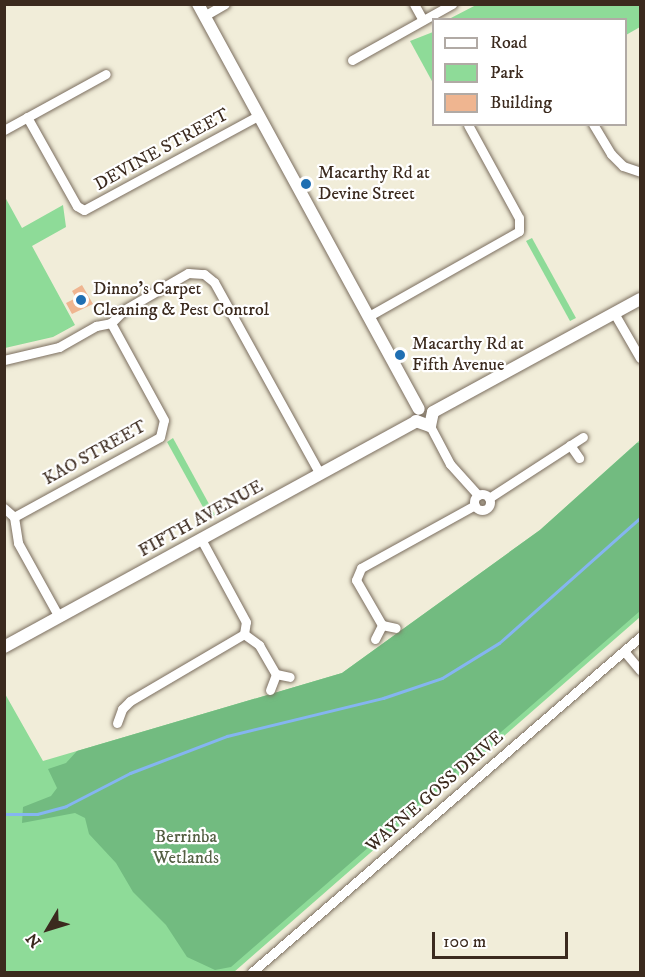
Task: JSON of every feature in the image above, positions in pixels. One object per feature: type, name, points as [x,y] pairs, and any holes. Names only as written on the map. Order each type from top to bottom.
[{"type":"street","points":[[198,4],[419,409],[416,421],[420,426],[429,426],[434,421],[433,412]]},
{"type":"street","points":[[204,16],[225,4]]},
{"type":"street","points":[[414,4],[423,20]]},
{"type":"street","points":[[352,60],[452,4]]},
{"type":"street","points":[[4,130],[106,74]]},
{"type":"street","name":"DEVINE STREET","points":[[27,117],[77,206],[84,210],[258,116]]},
{"type":"street","points":[[369,316],[519,231],[519,218],[469,126]]},
{"type":"street","points":[[595,126],[611,154],[623,166],[640,172]]},
{"type":"street","points":[[4,360],[59,347],[96,326],[111,322],[124,310],[188,273],[204,274],[214,282],[320,474]]},
{"type":"street","points":[[419,409],[433,412],[640,299]]},
{"type":"street","points":[[614,313],[640,358]]},
{"type":"street","name":"KAO STREET","points":[[14,517],[151,443],[164,430],[164,420],[111,322]]},
{"type":"street","name":"FIFTH AVENUE","points":[[4,648],[416,421]]},
{"type":"street","points":[[429,426],[450,464],[478,495],[489,498]]},
{"type":"street","points":[[475,505],[486,509],[489,498],[583,437]]},
{"type":"street","points":[[570,445],[579,458]]},
{"type":"street","points":[[396,628],[382,625],[357,580],[361,568],[475,505],[478,495]]},
{"type":"street","points":[[4,508],[14,517],[18,543],[59,617]]},
{"type":"street","points":[[201,539],[246,622],[244,634]]},
{"type":"street","points":[[375,639],[382,625]]},
{"type":"street","points":[[244,634],[259,645],[276,674],[290,677]]},
{"type":"street","points":[[117,723],[122,709],[130,701],[244,634]]},
{"type":"street","name":"WAYNE GOSS DRIVE","points":[[252,972],[640,637]]},
{"type":"street","points":[[624,651],[640,670]]},
{"type":"street","points":[[270,690],[276,674]]},
{"type":"green space","points":[[478,4],[640,5],[640,27],[627,34],[627,18],[451,18]]},
{"type":"green space","points":[[432,32],[432,81],[410,41]]},
{"type":"green space","points":[[5,197],[22,228],[63,205],[66,227],[32,246],[75,325],[53,337],[5,348]]},
{"type":"green space","points":[[532,238],[576,318],[570,321],[526,241]]},
{"type":"green space","points":[[173,438],[215,515],[209,518],[167,442]]},
{"type":"green space","name":"Berrinba Wetlands","points":[[640,440],[640,617],[234,972],[5,972],[4,692],[43,761],[342,673],[540,530]]},
{"type":"green space","name":"Berrinba Wetlands","points":[[637,443],[640,443],[640,611],[231,967],[215,970],[187,957],[166,925],[133,892],[116,863],[89,834],[85,818],[75,813],[22,823],[23,807],[51,796],[57,788],[48,769],[66,763],[77,751],[342,673],[540,530]]},
{"type":"building","name":"Dinno's Carpet Cleaning & Pest Control","points":[[82,285],[93,304],[72,314],[66,303],[76,298],[72,291]]},
{"type":"waterway","points":[[4,814],[37,814],[66,806],[130,773],[227,736],[383,698],[442,678],[499,643],[640,518]]},
{"type":"place","name":"Macarthy Rd at Devine Street","points":[[306,184]]},
{"type":"place","name":"Dinno's Carpet Cleaning & Pest Control","points":[[81,300]]},
{"type":"place","name":"Macarthy Rd at Fifth Avenue","points":[[400,355]]}]
